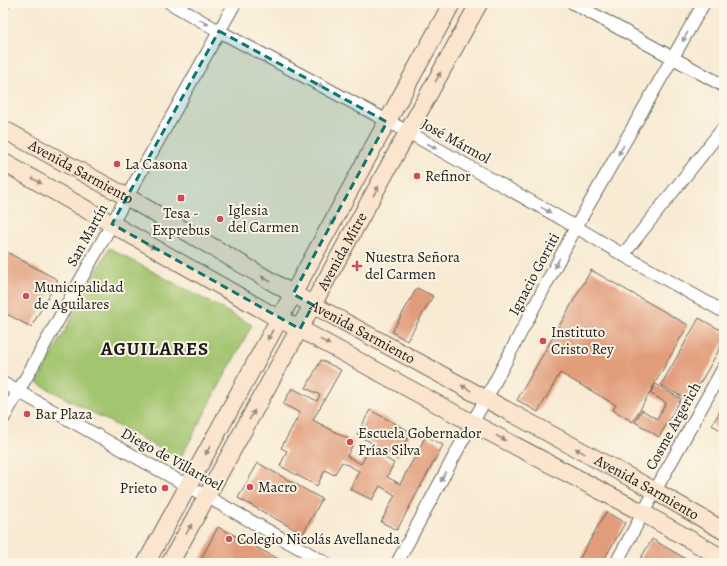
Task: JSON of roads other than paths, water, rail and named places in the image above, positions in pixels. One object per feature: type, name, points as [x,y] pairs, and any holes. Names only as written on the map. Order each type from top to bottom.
[{"type":"main road","name":"Avenida Mitre","points":[[146,563],[452,3]]},
{"type":"main road","name":"Avenida Mitre","points":[[170,563],[479,3]]},
{"type":"main road","name":"Avenida Sarmiento","points":[[3,129],[127,197],[293,294],[654,491],[724,531]]},
{"type":"main road","name":"Avenida Sarmiento","points":[[3,162],[279,319],[643,513],[724,559]]},
{"type":"street","name":"José Mármol","points":[[170,3],[219,31],[408,132],[724,312]]},
{"type":"street","name":"San Martín","points":[[3,419],[235,3]]},
{"type":"street","points":[[574,3],[724,86]]},
{"type":"street","name":"Ignacio Gorriti","points":[[397,563],[486,399],[576,227],[674,58],[704,3]]},
{"type":"street","points":[[623,255],[724,127]]},
{"type":"street","name":"Cosme Argerich","points":[[616,563],[654,491],[724,367]]},
{"type":"street","name":"Diego de Villarroel","points":[[3,383],[326,563]]},
{"type":"place","name":"La Casona","points":[[117,164]]},
{"type":"place","name":"Refinor","points":[[417,176]]},
{"type":"place","name":"Tesa - Exprebus","points":[[181,198]]},
{"type":"place","name":"Iglesia del Carmen","points":[[220,219]]},
{"type":"place","name":"Nuestra Señora del Carmen","points":[[357,266]]},
{"type":"place","name":"Municipalidad de Aguilares","points":[[26,296]]},
{"type":"place","name":"Instituto Cristo Rey","points":[[543,341]]},
{"type":"place","name":"Bar Plaza","points":[[27,414]]},
{"type":"place","name":"Escuela Gobernador Frías Silva","points":[[350,442]]},
{"type":"place","name":"Macro","points":[[250,487]]},
{"type":"place","name":"Prieto","points":[[165,488]]},
{"type":"place","name":"Colegio Nicolás Avellaneda","points":[[229,539]]},
{"type":"district","name":"AGUILARES","points":[[155,348]]}]
